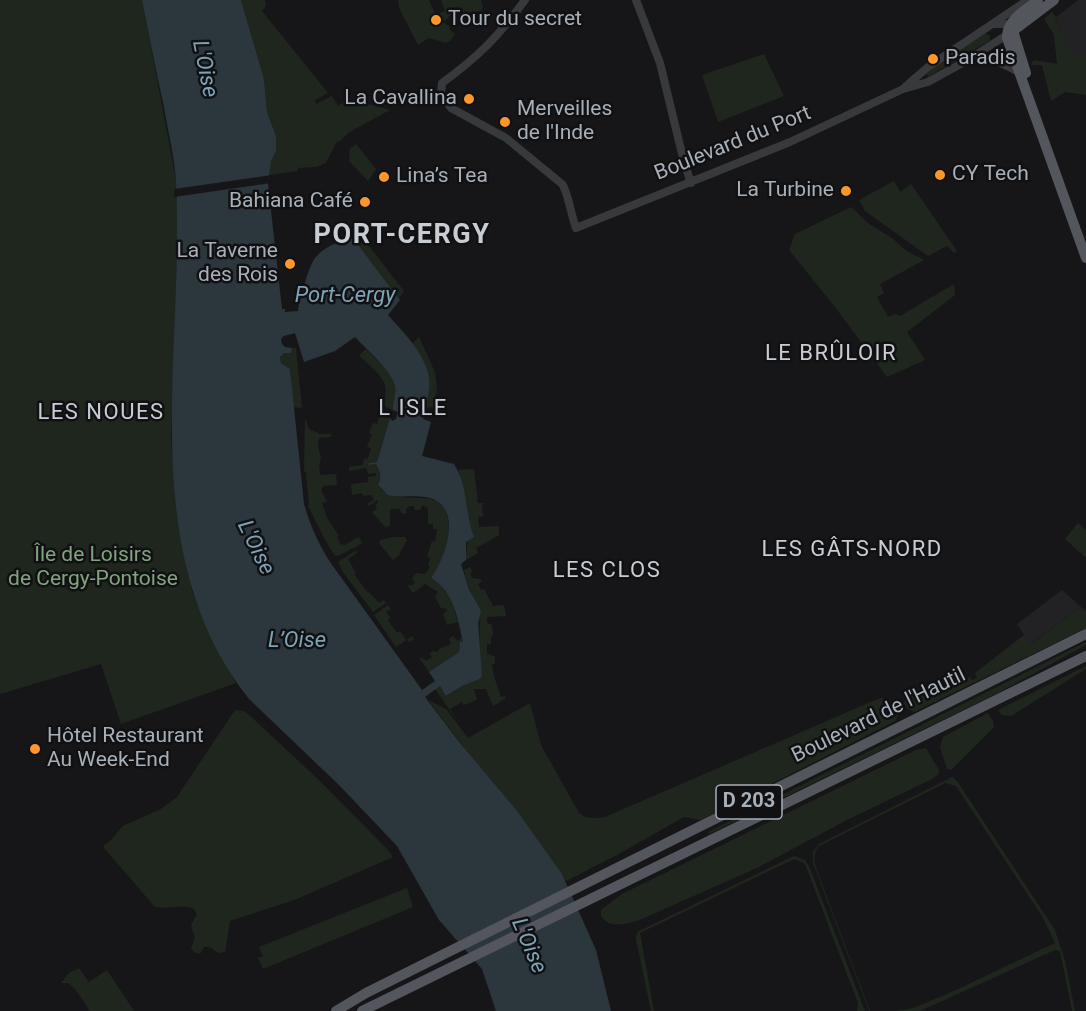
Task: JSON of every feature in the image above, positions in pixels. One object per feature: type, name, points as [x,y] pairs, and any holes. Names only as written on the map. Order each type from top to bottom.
[{"type":"main road","name":"Boulevard du Port","points":[[1009,30],[1038,0]]},
{"type":"main road","name":"Boulevard du Port","points":[[1009,30],[1054,0]]},
{"type":"main road","points":[[1009,30],[1018,72],[1086,258]]},
{"type":"main road","points":[[1009,30],[1055,161],[1086,240]]},
{"type":"main road","name":"Boulevard de l'Hautil","points":[[336,1011],[366,993],[1086,634]]},
{"type":"main road","points":[[1023,687],[1057,664],[1086,649]]},
{"type":"main road","name":"Boulevard de l'Hautil","points":[[362,1011],[1086,656]]},
{"type":"main road","points":[[329,1011],[366,993]]},
{"type":"main road","name":"D 203","points":[[369,1011],[393,997]]},
{"type":"street","name":"Boulevard du Port","points":[[525,0],[502,32],[474,60],[442,83],[442,96],[451,108],[506,138],[562,184],[576,228],[820,130],[903,89],[928,82],[966,61],[1009,30]]},
{"type":"street","points":[[636,0],[660,63],[691,183]]},
{"type":"street","name":"Boulevard du Port","points":[[903,89],[928,67],[1029,0]]},
{"type":"street","points":[[993,24],[1009,30]]},
{"type":"street","points":[[966,61],[993,60],[1018,72]]},
{"type":"shaded area","points":[[1078,0],[1086,0],[1086,58],[1072,55],[1055,18]]},
{"type":"shaded area","points":[[1062,590],[1081,607],[1030,644],[1017,624]]},
{"type":"green space","name":"Île de Loisirs de Cergy-Pontoise","points":[[0,0],[142,0],[176,180],[178,231],[171,440],[180,533],[193,594],[208,631],[236,683],[121,724],[101,664],[0,694]]},
{"type":"green space","points":[[241,0],[265,0],[266,6],[262,11],[328,93],[315,100],[316,104],[332,96],[338,106],[349,99],[390,110],[348,133],[339,142],[337,141],[326,163],[316,167],[298,168],[298,171],[269,175],[271,161],[276,151],[276,136],[267,112],[264,79]]},
{"type":"green space","points":[[398,0],[429,0],[436,16],[433,21],[437,23],[440,20],[450,27],[449,29],[455,34],[451,40],[446,43],[429,38],[418,45],[399,8]]},
{"type":"green space","points":[[441,0],[481,0],[483,7],[481,11],[460,15],[461,11],[457,8],[445,21],[437,15],[445,11]]},
{"type":"green space","points":[[1052,12],[1057,18],[1055,19],[1072,53],[1086,57],[1086,95],[1065,92],[1051,101],[1042,65],[1031,65],[1035,60],[1057,64],[1054,35],[1044,19]]},
{"type":"green space","points":[[985,33],[990,36],[989,41],[928,77],[926,72]]},
{"type":"green space","points":[[764,54],[784,96],[718,122],[702,75]]},
{"type":"green space","points":[[356,144],[376,169],[368,181],[349,161],[350,149]]},
{"type":"green space","points":[[894,181],[900,192],[911,184],[957,251],[954,253],[947,246],[928,256],[865,211],[859,200]]},
{"type":"green space","points":[[851,207],[869,224],[892,238],[905,250],[924,260],[880,284],[884,293],[877,297],[888,317],[895,314],[900,316],[954,284],[955,295],[907,332],[925,360],[887,377],[789,250],[795,234]]},
{"type":"green space","points":[[362,237],[404,291],[399,298],[353,239]]},
{"type":"green space","points":[[419,337],[435,372],[437,388],[433,407],[425,408],[429,391],[413,343]]},
{"type":"green space","points":[[292,348],[296,348],[302,408],[293,407],[290,369],[281,363],[280,357],[283,353],[291,353]]},
{"type":"green space","points":[[366,349],[385,368],[393,380],[396,391],[393,410],[383,406],[386,389],[381,378],[359,355]]},
{"type":"green space","points":[[380,414],[390,418],[377,462],[369,463],[369,465],[376,464],[378,467],[380,479],[378,485],[387,493],[397,497],[432,499],[441,504],[447,514],[449,531],[447,543],[441,562],[431,578],[446,591],[458,622],[447,625],[443,614],[447,609],[441,608],[435,597],[438,592],[425,584],[413,593],[407,585],[413,585],[415,582],[412,579],[416,573],[425,574],[430,567],[428,565],[430,558],[427,556],[432,541],[435,542],[437,529],[433,529],[433,524],[428,524],[428,508],[423,505],[420,510],[414,510],[414,506],[410,506],[406,509],[406,514],[401,513],[400,509],[390,509],[390,526],[385,527],[372,512],[377,509],[375,505],[378,500],[369,506],[367,504],[374,500],[371,495],[363,496],[362,493],[352,495],[351,484],[368,482],[368,477],[376,476],[376,473],[368,474],[366,468],[349,471],[349,467],[363,465],[364,459],[368,458],[371,448],[367,447],[372,434],[369,433],[373,423],[377,424]]},
{"type":"green space","points":[[305,418],[309,429],[320,434],[331,434],[331,437],[319,438],[318,446],[321,459],[320,475],[336,474],[337,485],[324,486],[321,490],[327,502],[322,503],[327,518],[339,536],[337,537],[340,544],[345,545],[358,537],[363,543],[336,556],[308,506],[306,472],[304,471]]},
{"type":"green space","points":[[474,469],[478,503],[483,503],[484,516],[478,517],[479,527],[499,526],[499,535],[476,548],[478,553],[466,560],[469,522],[458,470]]},
{"type":"green space","points":[[1078,523],[1086,530],[1086,558],[1065,539]]},
{"type":"green space","points":[[405,537],[407,540],[399,555],[393,560],[379,543],[380,540]]},
{"type":"green space","points":[[355,551],[358,552],[348,559],[356,573],[354,574],[368,593],[379,603],[384,600],[386,603],[373,612],[338,562]]},
{"type":"green space","points":[[470,567],[472,578],[482,581],[478,584],[481,590],[484,589],[493,606],[504,605],[506,616],[487,617],[487,623],[492,625],[493,635],[491,644],[487,644],[487,653],[495,657],[495,664],[492,664],[494,677],[501,697],[506,698],[493,706],[486,689],[474,689],[477,700],[464,705],[462,702],[450,709],[459,723],[435,689],[440,686],[447,696],[482,676],[479,614],[464,570]]},
{"type":"green space","points":[[388,605],[391,609],[386,612],[390,618],[388,620],[397,633],[400,631],[406,640],[396,647],[374,615]]},
{"type":"green space","points":[[1081,607],[1086,611],[1086,628],[914,712],[904,703],[910,695],[963,671],[967,678],[970,677],[972,680],[977,678],[975,673],[1024,635],[1031,644]]},
{"type":"green space","points":[[412,636],[414,639],[410,642],[406,640]]},
{"type":"green space","points":[[453,636],[458,641],[462,637],[463,642],[460,643],[459,652],[429,672],[420,659],[421,657],[426,661],[432,657],[429,654],[433,651],[437,652],[451,644],[449,639]]},
{"type":"green space","points":[[1086,642],[1086,645],[998,693],[709,834],[708,832]]},
{"type":"green space","points":[[1086,666],[1086,669],[1011,716],[1002,715],[998,710]]},
{"type":"green space","points":[[880,698],[887,699],[898,716],[895,721],[701,820],[682,818],[566,881],[428,700],[446,709],[468,738],[530,703],[541,745],[579,813],[585,817],[595,818],[605,817]]},
{"type":"green space","points":[[236,710],[248,714],[320,781],[393,857],[297,899],[230,921],[225,952],[218,953],[210,947],[204,947],[200,954],[191,948],[195,938],[191,925],[197,914],[193,908],[155,907],[104,848],[104,845],[123,826],[161,809],[177,797]]},
{"type":"green space","points":[[988,713],[994,727],[951,770],[947,769],[940,747],[943,737]]},
{"type":"green space","points":[[926,748],[939,770],[934,778],[845,821],[757,868],[637,921],[613,924],[601,916],[601,910],[622,894],[916,750]]},
{"type":"green space","points":[[952,777],[957,781],[1055,930],[1065,961],[1075,1011],[1072,1011],[1060,951],[1055,950],[920,1011],[896,1011],[914,1008],[1055,943],[1042,916],[956,786],[945,783],[819,846],[816,851],[814,859],[816,868],[869,1011],[813,863],[813,852],[819,844]]},
{"type":"green space","points":[[794,856],[805,860],[809,866],[865,1011],[857,1011],[858,1003],[807,869],[804,863],[794,859],[640,933],[654,1011],[651,1011],[636,939],[637,932]]},
{"type":"green space","points":[[407,888],[413,907],[263,969],[258,958],[263,956],[259,947]]},
{"type":"green space","points":[[79,968],[89,982],[107,970],[134,1011],[90,1011],[75,989],[68,983],[61,983],[69,973]]},
{"type":"water","name":"L’Oise","points":[[142,0],[241,0],[264,79],[267,112],[276,136],[276,151],[271,161],[268,184],[282,309],[285,309],[285,312],[298,311],[300,291],[303,291],[309,269],[317,255],[330,246],[352,237],[400,300],[388,315],[417,349],[429,379],[423,419],[431,422],[422,456],[454,464],[459,472],[474,537],[466,542],[466,560],[461,564],[469,589],[481,611],[478,623],[482,676],[446,696],[440,686],[425,697],[517,811],[562,874],[596,950],[611,1011],[496,1011],[482,969],[439,920],[397,846],[340,786],[249,699],[213,642],[190,580],[177,516],[172,450],[177,248],[176,183],[164,107]],"holes":[[[295,333],[304,362],[335,351],[355,337],[378,360],[393,380],[395,389],[393,410],[398,412],[396,419],[392,421],[390,418],[377,462],[369,463],[369,465],[376,464],[380,474],[378,485],[388,495],[430,498],[443,507],[448,516],[448,538],[445,550],[431,578],[445,590],[449,597],[463,642],[460,642],[459,652],[429,672],[435,681],[422,690],[330,562],[309,519],[304,504],[290,369],[281,363],[280,357],[284,353],[291,353],[292,348],[282,344],[281,339],[284,336]]]},
{"type":"pier","points":[[272,175],[271,183],[174,197],[174,189]]},
{"type":"place","name":"Tour du secret","points":[[436,20]]},
{"type":"place","name":"Paradis","points":[[933,59]]},
{"type":"place","name":"La Cavallina","points":[[469,99]]},
{"type":"place","name":"Merveilles de l'Inde","points":[[505,122]]},
{"type":"place","name":"CY Tech","points":[[940,175]]},
{"type":"place","name":"Lina’s Tea","points":[[384,177]]},
{"type":"place","name":"La Turbine","points":[[846,191]]},
{"type":"place","name":"Bahiana Café","points":[[365,202]]},
{"type":"place","name":"La Taverne des Rois","points":[[290,264]]},
{"type":"place","name":"Hôtel Restaurant Au Week-End","points":[[35,749]]},
{"type":"district","name":"PORT-CERGY","points":[[402,236]]},
{"type":"district","name":"LE BRÛLOIR","points":[[831,354]]},
{"type":"district","name":"L ISLE","points":[[413,409]]},
{"type":"district","name":"LES NOUES","points":[[101,413]]},
{"type":"district","name":"LES GÂTS-NORD","points":[[852,550]]},
{"type":"district","name":"LES CLOS","points":[[607,571]]},
{"type":"water label","name":"L'Oise","points":[[204,69]]},
{"type":"water label","name":"Port-Cergy","points":[[345,296]]},
{"type":"water label","name":"L'Oise","points":[[255,548]]},
{"type":"water label","name":"L'Oise","points":[[528,946]]}]
